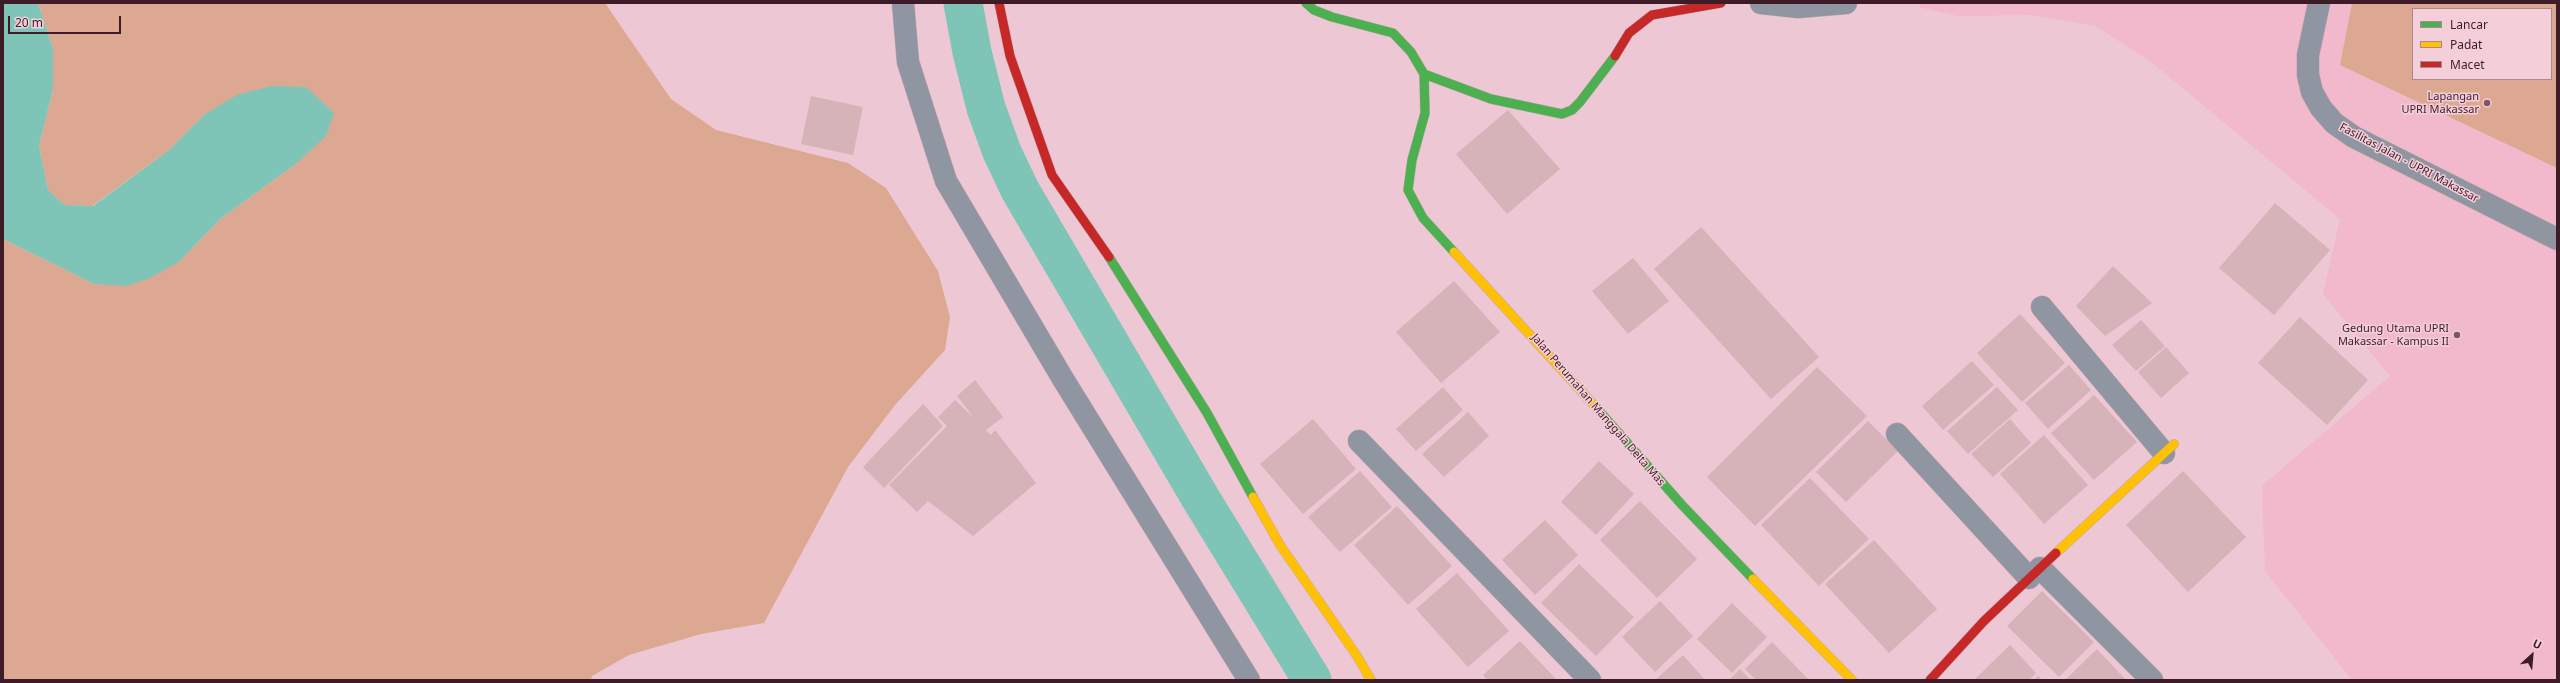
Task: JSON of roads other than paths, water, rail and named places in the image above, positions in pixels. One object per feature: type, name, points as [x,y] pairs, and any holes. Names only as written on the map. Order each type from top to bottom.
[{"type":"street","points":[[903,3],[908,62],[946,181],[1063,379],[1249,680]]},
{"type":"street","points":[[999,3],[1010,56],[1052,175],[1129,285],[1207,413],[1280,545],[1357,656],[1371,680]]},
{"type":"street","points":[[1306,3],[1314,10],[1332,17],[1393,33],[1411,52],[1424,74],[1491,99],[1562,114],[1572,110],[1580,102],[1611,62],[1630,34],[1652,15],[1721,3]]},
{"type":"street","points":[[1761,3],[1798,7],[1846,3]]},
{"type":"street","name":"Fasilitas Jalan - UPRI Makassar","points":[[2319,3],[2308,55],[2308,75],[2315,97],[2334,123],[2354,137],[2557,239]]},
{"type":"street","name":"Jalan Perumahan Manggala Delta Mas","points":[[1424,74],[1424,113],[1412,160],[1408,190],[1423,218],[1523,326],[1682,505],[1852,680]]},
{"type":"street","points":[[1930,680],[1984,621],[2169,449],[2042,307]]},
{"type":"street","points":[[1897,434],[2034,573],[2152,680]]},
{"type":"street","points":[[1359,441],[1590,680]]},
{"type":"waterway","points":[[963,3],[972,52],[986,108],[1002,152],[1020,190],[1201,499],[1312,680]]},
{"type":"place","name":"Lapangan UPRI Makassar","points":[[2487,103]]},
{"type":"place","name":"Gedung Utama UPRI Makassar - Kampus II","points":[[2457,335]]}]
